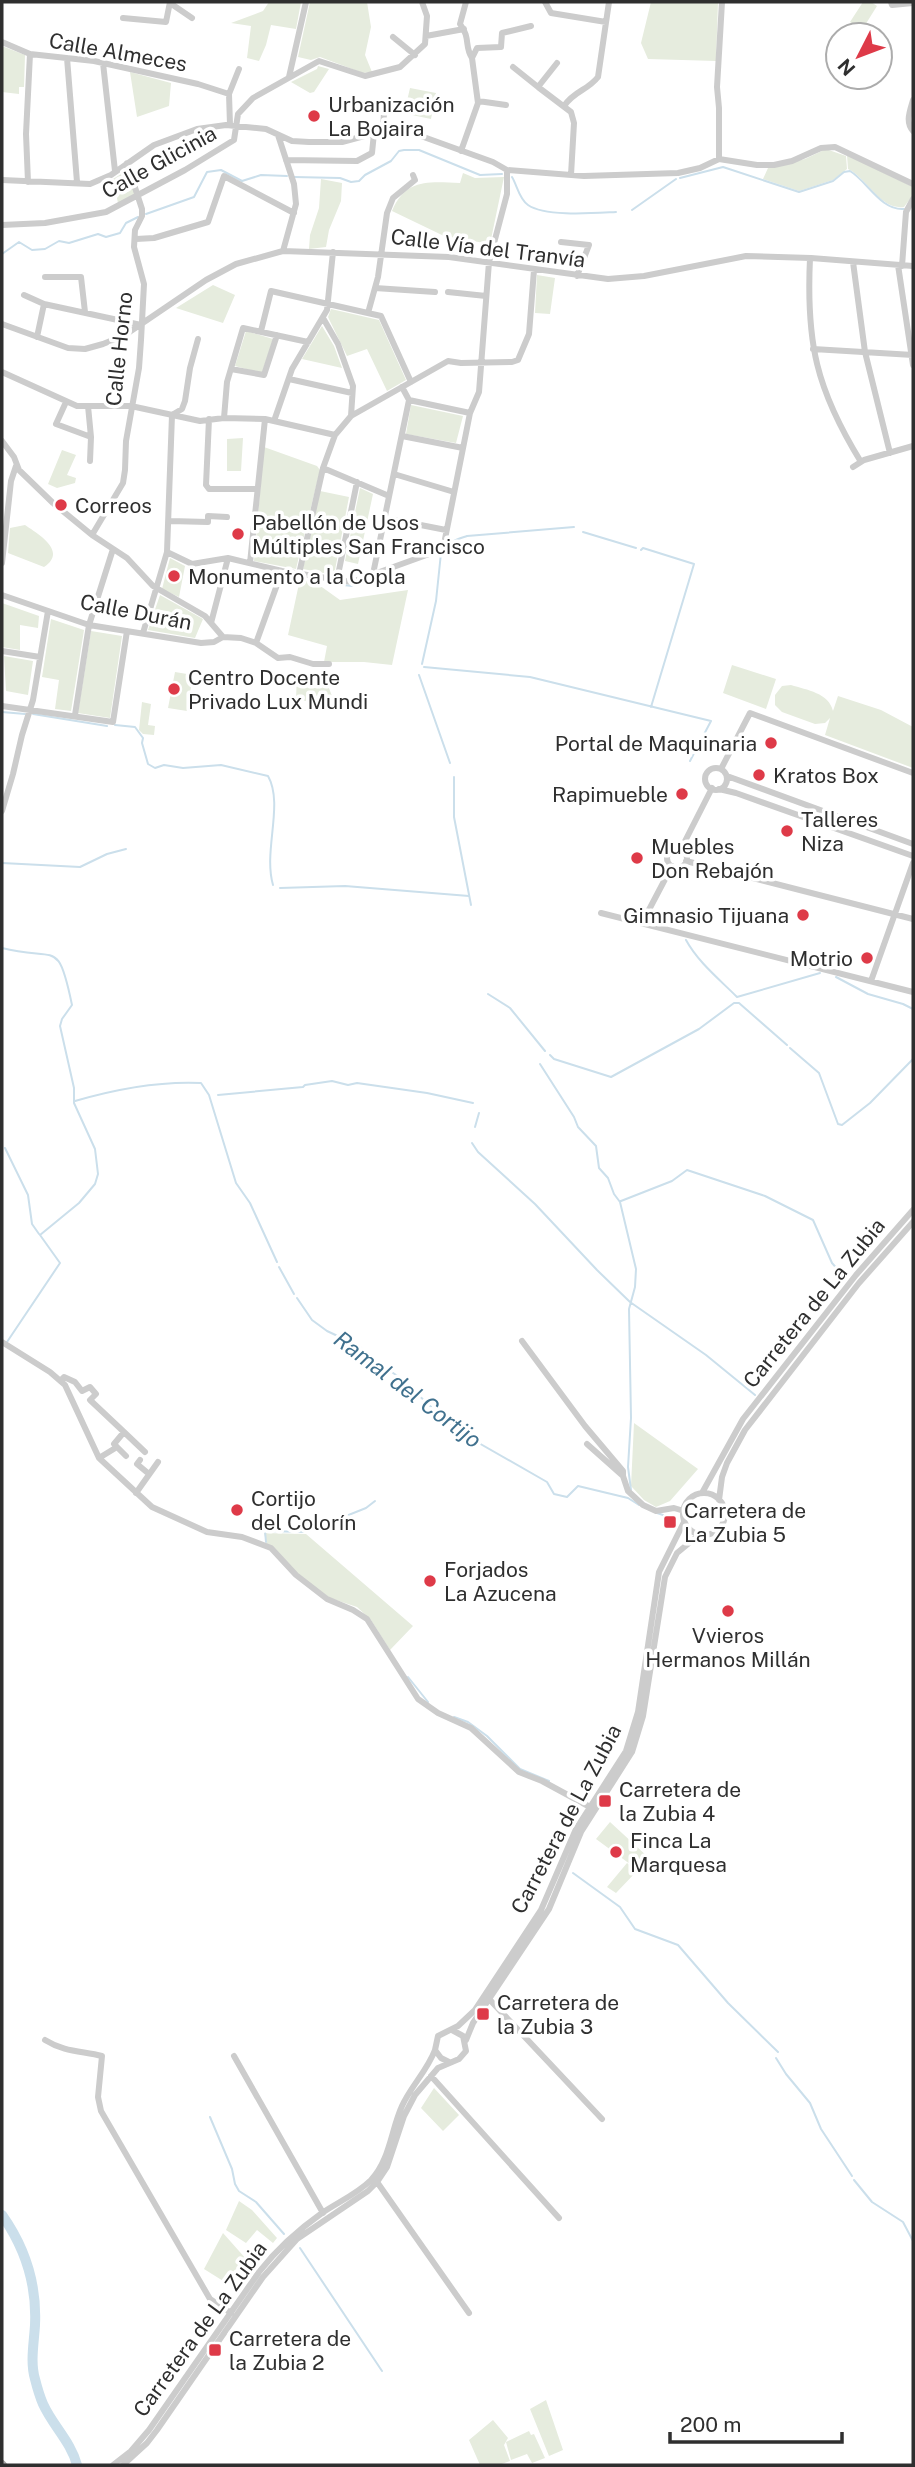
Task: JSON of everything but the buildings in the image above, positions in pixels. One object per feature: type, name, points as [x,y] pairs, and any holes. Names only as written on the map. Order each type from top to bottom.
[{"type":"street","points":[[122,18],[166,22],[170,2],[192,18]]},
{"type":"street","points":[[289,77],[306,2]]},
{"type":"street","points":[[233,125],[238,114],[253,98],[319,61],[365,76],[400,67],[425,44],[427,16],[422,2]]},
{"type":"street","points":[[461,151],[478,101],[472,58],[468,52],[468,35],[460,24],[466,2]]},
{"type":"street","points":[[545,2],[551,13],[606,22]]},
{"type":"street","points":[[564,107],[572,95],[592,84],[598,76],[609,2]]},
{"type":"street","points":[[719,159],[717,86],[722,2]]},
{"type":"street","points":[[892,3],[913,3]]},
{"type":"street","points":[[472,58],[477,48],[501,47],[502,33],[531,26]]},
{"type":"street","points":[[426,36],[464,29]]},
{"type":"street","points":[[393,37],[415,55]]},
{"type":"street","name":"Calle Almeces","points":[[2,42],[30,54],[103,63],[198,84],[229,94]]},
{"type":"street","points":[[28,182],[26,134],[30,54]]},
{"type":"street","points":[[67,58],[77,183]]},
{"type":"street","points":[[103,63],[116,171]]},
{"type":"street","points":[[538,88],[557,63]]},
{"type":"street","points":[[513,67],[570,111],[574,122],[571,175]]},
{"type":"street","points":[[233,125],[229,94],[239,69]]},
{"type":"street","points":[[913,100],[908,119],[913,131]]},
{"type":"street","points":[[478,101],[506,105]]},
{"type":"street","points":[[383,131],[384,112]]},
{"type":"street","points":[[2,180],[90,184],[116,171],[154,145],[178,135],[197,129],[233,125],[266,129],[292,141],[309,142],[342,142],[383,131],[407,131],[493,162],[507,170],[571,175],[678,173],[700,168],[719,159],[774,165],[792,161],[821,148],[835,148],[913,184]]},
{"type":"street","name":"Calle Glicinia","points":[[2,225],[94,216],[137,196],[234,139],[233,125]]},
{"type":"street","points":[[286,160],[357,161],[372,153],[374,133]]},
{"type":"street","points":[[278,135],[294,184],[296,204],[283,251]]},
{"type":"street","name":"Calle Horno","points":[[92,535],[123,483],[131,406],[139,368],[144,284],[135,257],[135,230],[142,216],[127,163]]},
{"type":"street","points":[[167,552],[192,564],[228,558],[282,571],[352,582],[443,549],[470,413],[479,392],[489,262],[507,194],[507,170]]},
{"type":"street","points":[[368,313],[375,288],[387,213],[393,198],[415,180],[413,175]]},
{"type":"street","points":[[136,239],[154,239],[208,222],[224,176],[294,213]]},
{"type":"street","points":[[913,199],[911,208],[905,215],[900,265],[913,365]]},
{"type":"street","points":[[561,242],[589,245],[577,276]]},
{"type":"street","name":"Calle Vía del Tranvía","points":[[2,324],[68,348],[85,349],[111,342],[141,325],[206,280],[236,264],[283,251],[449,257],[608,279],[644,276],[746,256],[913,266]]},
{"type":"street","points":[[274,421],[289,379],[323,317],[333,252]]},
{"type":"street","points":[[811,258],[814,349],[842,426],[863,461]]},
{"type":"street","points":[[853,262],[865,352],[890,453]]},
{"type":"street","points":[[299,574],[323,468],[335,435],[351,416],[448,361],[461,363],[517,360],[529,334],[534,270]]},
{"type":"street","points":[[45,277],[81,277],[85,312]]},
{"type":"street","points":[[375,288],[435,292]]},
{"type":"street","points":[[261,331],[271,291],[382,316],[411,382]]},
{"type":"street","points":[[448,292],[486,296]]},
{"type":"street","points":[[24,295],[44,304],[141,325]]},
{"type":"street","points":[[37,337],[44,304]]},
{"type":"street","points":[[323,317],[338,344],[353,386],[351,416]]},
{"type":"street","points":[[224,418],[231,369],[241,330],[247,328],[308,342]]},
{"type":"street","points":[[231,369],[264,375],[277,335]]},
{"type":"street","points":[[172,415],[182,409],[185,401],[198,339]]},
{"type":"street","points":[[814,349],[913,355]]},
{"type":"street","points":[[2,372],[77,406],[131,406],[200,421],[224,418],[265,419],[335,435]]},
{"type":"street","points":[[289,379],[352,393]]},
{"type":"street","points":[[373,574],[409,400],[402,387]]},
{"type":"street","points":[[409,400],[470,413]]},
{"type":"street","points":[[66,402],[56,424],[91,437]]},
{"type":"street","points":[[88,406],[90,461]]},
{"type":"street","points":[[143,634],[167,552],[172,415]]},
{"type":"street","points":[[209,419],[206,485],[209,489],[256,489]]},
{"type":"street","points":[[250,563],[265,419]]},
{"type":"street","points":[[402,436],[463,448]]},
{"type":"street","points":[[2,441],[14,457],[16,466],[2,563]]},
{"type":"street","points":[[853,467],[863,461],[913,446]]},
{"type":"street","points":[[16,466],[52,503],[92,535],[127,558],[139,573],[158,589],[205,616],[223,637]]},
{"type":"street","points":[[323,468],[390,495]]},
{"type":"street","points":[[394,474],[454,492]]},
{"type":"street","points":[[337,580],[357,482]]},
{"type":"street","points":[[170,521],[208,522],[208,516],[227,517]]},
{"type":"street","points":[[385,518],[446,530]]},
{"type":"street","points":[[75,716],[89,625],[113,549]]},
{"type":"street","points":[[211,623],[228,558]]},
{"type":"street","points":[[282,571],[256,643],[278,658],[289,657],[313,664],[329,664]]},
{"type":"street","name":"Calle Durán","points":[[2,594],[89,625],[207,643],[223,637],[241,638],[256,643]]},
{"type":"street","points":[[2,811],[31,709],[48,611]]},
{"type":"street","points":[[2,706],[113,722],[127,631]]},
{"type":"street","points":[[2,651],[40,657]]},
{"type":"street","points":[[721,769],[750,713],[913,773]]},
{"type":"street","points":[[913,844],[727,776],[721,769],[715,768],[707,774],[707,784],[715,789],[736,793],[913,856]]},
{"type":"street","points":[[681,849],[715,789],[726,783],[727,776]]},
{"type":"street","points":[[674,848],[681,849],[686,854],[687,861],[679,867],[672,866],[668,853],[674,848]]},
{"type":"street","points":[[687,861],[913,919]]},
{"type":"street","points":[[872,981],[913,863]]},
{"type":"street","points":[[642,923],[672,866]]},
{"type":"street","points":[[601,913],[913,992]]},
{"type":"street","name":"Carretera de La Zubia","points":[[702,1493],[743,1419],[856,1275],[913,1210]]},
{"type":"street","name":"Carretera de La Zubia","points":[[719,1500],[724,1469],[745,1430],[859,1283],[913,1222]]},
{"type":"street","points":[[522,1341],[585,1426],[623,1471],[628,1491],[643,1505],[656,1511],[674,1508],[684,1511]]},
{"type":"street","points":[[2,1342],[61,1380],[71,1394],[99,1458],[152,1507],[206,1532],[242,1537],[271,1548],[296,1575],[327,1599],[367,1619],[418,1699],[428,1708],[471,1728],[520,1772],[590,1807]]},
{"type":"street","points":[[61,1380],[64,1377],[71,1379],[82,1391],[90,1387],[96,1394],[90,1400],[145,1452]]},
{"type":"street","points":[[124,1432],[115,1441],[117,1447],[127,1456]]},
{"type":"street","points":[[587,1444],[623,1476]]},
{"type":"street","points":[[99,1458],[117,1447]]},
{"type":"street","points":[[139,1460],[137,1464],[149,1474]]},
{"type":"street","points":[[136,1493],[158,1462]]},
{"type":"street","points":[[702,1493],[719,1500],[724,1511],[722,1524],[713,1532],[700,1534],[692,1531],[684,1522],[684,1511],[689,1500],[702,1493]]},
{"type":"street","name":"Carretera de La Zubia","points":[[451,2029],[475,2010],[541,1910],[576,1829],[619,1763],[631,1739],[638,1712],[659,1572],[684,1522]]},
{"type":"street","name":"Carretera de La Zubia","points":[[466,2040],[473,2023],[549,1909],[581,1832],[628,1761],[637,1742],[665,1577],[677,1553],[700,1534]]},
{"type":"street","points":[[490,2000],[602,2119]]},
{"type":"street","points":[[451,2029],[466,2040],[466,2051],[463,2055],[449,2062],[440,2058],[435,2050],[438,2036],[451,2029]]},
{"type":"street","points":[[45,2040],[68,2051],[79,2050],[102,2056],[98,2098],[101,2111],[210,2299],[231,2313]]},
{"type":"street","name":"Carretera de La Zubia","points":[[113,2465],[131,2451],[149,2430],[259,2272],[279,2249],[323,2213],[355,2193],[378,2172],[404,2103],[428,2068],[435,2050]]},
{"type":"street","points":[[234,2056],[323,2213]]},
{"type":"street","name":"Carretera de La Zubia","points":[[123,2465],[157,2430],[274,2263],[304,2234],[377,2182],[387,2167],[411,2102],[431,2076],[449,2062]]},
{"type":"street","points":[[431,2076],[559,2218]]},
{"type":"street","points":[[377,2182],[469,2314]]},
{"type":"shaded area","points":[[269,2],[301,2],[296,29],[271,25],[259,61],[247,58],[251,26],[231,23],[263,11]]},
{"type":"shaded area","points":[[310,2],[367,2],[371,27],[365,55],[372,72],[363,73],[320,57],[311,60],[298,57]]},
{"type":"shaded area","points":[[651,2],[718,2],[716,61],[648,59],[641,43]]},
{"type":"shaded area","points":[[863,2],[871,2],[877,6],[868,21],[851,21]]},
{"type":"shaded area","points":[[2,46],[25,55],[24,87],[19,87],[19,94],[2,92]]},
{"type":"shaded area","points":[[318,66],[329,69],[314,92],[310,93],[291,82],[317,69]]},
{"type":"shaded area","points":[[130,72],[171,83],[169,106],[137,117]]},
{"type":"shaded area","points":[[410,88],[436,93],[431,119],[407,114],[407,103],[425,106],[407,101]]},
{"type":"shaded area","points":[[826,149],[846,156],[847,169],[833,180],[799,191],[763,179],[768,168],[805,159]]},
{"type":"shaded area","points":[[847,155],[913,187],[913,195],[904,207],[888,204],[848,169]]},
{"type":"shaded area","points":[[126,171],[135,195],[118,203],[113,179]]},
{"type":"shaded area","points":[[463,173],[475,178],[504,177],[490,244],[444,236],[392,211],[398,200],[411,187],[429,183],[460,183]]},
{"type":"shaded area","points":[[321,179],[342,183],[341,201],[329,230],[326,247],[309,249],[310,235],[319,208]]},
{"type":"shaded area","points":[[537,275],[555,278],[550,314],[535,313]]},
{"type":"shaded area","points":[[213,285],[235,295],[223,323],[176,308]]},
{"type":"shaded area","points":[[331,309],[379,320],[406,380],[387,391],[367,349],[347,356],[328,317]]},
{"type":"shaded area","points":[[322,326],[334,346],[342,368],[302,359]]},
{"type":"shaded area","points":[[246,331],[273,339],[262,373],[235,366]]},
{"type":"shaded area","points":[[411,405],[463,416],[456,443],[406,434]]},
{"type":"shaded area","points":[[243,438],[241,471],[227,471],[227,439]]},
{"type":"shaded area","points":[[264,447],[317,466],[320,470],[296,569],[254,561]]},
{"type":"shaded area","points":[[62,450],[76,455],[67,475],[76,478],[75,483],[57,488],[48,484]]},
{"type":"shaded area","points":[[360,488],[373,494],[358,564],[345,561]]},
{"type":"shaded area","points":[[320,491],[349,497],[334,575],[303,569]]},
{"type":"shaded area","points":[[25,525],[43,538],[52,549],[51,561],[44,567],[8,553],[10,528]]},
{"type":"shaded area","points":[[170,558],[185,566],[179,597],[162,589]]},
{"type":"shaded area","points":[[300,579],[319,585],[340,600],[408,590],[392,665],[324,662],[327,646],[288,635]]},
{"type":"shaded area","points":[[160,595],[203,619],[195,638],[148,630]]},
{"type":"shaded area","points":[[2,603],[39,616],[38,628],[20,625],[20,650],[2,647]]},
{"type":"shaded area","points":[[51,619],[84,630],[71,711],[55,709],[59,680],[42,677]]},
{"type":"shaded area","points":[[91,631],[122,636],[110,718],[78,713]]},
{"type":"shaded area","points":[[4,656],[33,661],[28,695],[6,691]]},
{"type":"shaded area","points":[[732,665],[776,679],[766,709],[723,693]]},
{"type":"shaded area","points":[[175,672],[193,675],[187,711],[168,708]]},
{"type":"shaded area","points":[[297,674],[326,680],[336,707],[296,699]]},
{"type":"shaded area","points":[[791,685],[822,696],[833,711],[838,696],[881,710],[913,727],[913,768],[825,735],[830,718],[825,723],[815,724],[782,712],[775,705],[775,695],[782,686]]},
{"type":"shaded area","points":[[142,702],[151,704],[148,725],[155,726],[154,735],[143,734],[139,730]]},
{"type":"shaded area","points":[[634,1423],[698,1469],[670,1501],[656,1507],[644,1500],[631,1486]]},
{"type":"shaded area","points":[[264,1533],[306,1534],[413,1626],[390,1650],[371,1620],[357,1607],[330,1598],[296,1573],[267,1545]]},
{"type":"shaded area","points":[[610,1822],[648,1857],[638,1870],[596,1839]]},
{"type":"shaded area","points":[[627,1863],[637,1871],[616,1893],[607,1887]]},
{"type":"shaded area","points":[[434,2088],[459,2115],[443,2131],[421,2108]]},
{"type":"shaded area","points":[[239,2201],[252,2210],[277,2238],[273,2243],[257,2230],[246,2243],[226,2230]]},
{"type":"shaded area","points":[[223,2233],[247,2260],[228,2284],[204,2269]]},
{"type":"shaded area","points":[[546,2400],[563,2450],[549,2456],[530,2409]]},
{"type":"shaded area","points":[[493,2420],[508,2438],[504,2445],[510,2461],[499,2465],[480,2465],[469,2440]]},
{"type":"shaded area","points":[[529,2431],[531,2435],[534,2434],[545,2458],[532,2463],[527,2454],[511,2460],[506,2442]]},
{"type":"waterway","points":[[294,177],[359,181],[404,150],[419,150],[480,175],[502,174]]},
{"type":"waterway","points":[[680,178],[723,167],[799,192],[833,181],[844,172],[850,171],[888,205],[904,209]]},
{"type":"waterway","points":[[146,214],[194,197],[207,172],[221,170],[242,181],[261,175],[287,176]]},
{"type":"waterway","points":[[512,177],[522,199],[536,209],[570,213],[616,212]]},
{"type":"waterway","points":[[632,210],[676,179]]},
{"type":"waterway","points":[[2,254],[19,242],[32,250],[45,249],[59,241],[69,243],[98,234],[106,237],[120,233],[126,223],[138,217]]},
{"type":"waterway","points":[[446,551],[451,543],[467,536],[574,527]]},
{"type":"waterway","points":[[583,532],[636,548]]},
{"type":"waterway","points":[[641,550],[643,548],[694,564],[651,707]]},
{"type":"waterway","points":[[422,664],[436,601],[441,553],[433,556]]},
{"type":"waterway","points":[[326,583],[352,586],[392,571]]},
{"type":"waterway","points":[[424,667],[530,677],[711,721],[690,761]]},
{"type":"waterway","points":[[419,675],[450,763]]},
{"type":"waterway","points":[[2,712],[25,714]]},
{"type":"waterway","points":[[33,714],[107,726]]},
{"type":"waterway","points":[[115,725],[135,727],[143,738],[148,764],[155,768],[164,765],[183,768],[221,765],[268,776],[274,800],[270,858],[273,885]]},
{"type":"waterway","points":[[454,777],[454,817],[471,905]]},
{"type":"waterway","points":[[2,863],[80,867],[107,854],[126,849]]},
{"type":"waterway","points":[[280,888],[345,886],[469,896]]},
{"type":"waterway","points":[[686,940],[703,963],[737,997],[820,973]]},
{"type":"waterway","points":[[2,948],[52,956],[63,969],[72,1005],[60,1026],[74,1088],[74,1103],[95,1149],[98,1174],[95,1184],[79,1203],[40,1235],[60,1263],[7,1342]]},
{"type":"waterway","points":[[836,977],[868,994],[913,1009]]},
{"type":"waterway","points":[[488,994],[510,1008],[545,1051]]},
{"type":"waterway","points":[[550,1055],[554,1059],[611,1077],[699,1029],[734,1003],[739,1003],[787,1045]]},
{"type":"waterway","points":[[790,1048],[819,1073],[838,1124],[842,1125],[870,1103],[913,1059]]},
{"type":"waterway","points":[[540,1064],[578,1127],[596,1146],[599,1168],[608,1178],[620,1202],[636,1269],[635,1287],[629,1309],[631,1418],[628,1467],[631,1490]]},
{"type":"waterway","points":[[218,1095],[303,1087],[332,1081],[427,1093],[473,1103]]},
{"type":"waterway","points":[[75,1101],[138,1087],[201,1083],[209,1095],[236,1183],[250,1203],[277,1262]]},
{"type":"waterway","points":[[475,1127],[479,1113]]},
{"type":"waterway","points":[[472,1143],[630,1302],[706,1355],[755,1395]]},
{"type":"waterway","points":[[5,1148],[28,1195],[32,1224],[39,1234]]},
{"type":"waterway","points":[[621,1201],[672,1181],[687,1170],[765,1196],[813,1220],[832,1263],[846,1279]]},
{"type":"waterway","points":[[279,1267],[294,1294]]},
{"type":"waterway","name":"Ramal del Cortijo","points":[[297,1298],[312,1320],[327,1331],[359,1346],[371,1358],[399,1377],[456,1430],[547,1482],[554,1494],[567,1497],[578,1486],[628,1498],[639,1505]]},
{"type":"waterway","points":[[266,1542],[265,1531],[306,1532],[366,1508],[375,1501]]},
{"type":"waterway","name":"Ramal del Cortijo","points":[[657,1513],[663,1515],[670,1524]]},
{"type":"waterway","points":[[408,1677],[428,1702]]},
{"type":"waterway","points":[[454,1717],[468,1722],[487,1736],[520,1769],[549,1781]]},
{"type":"waterway","points":[[573,1873],[620,1907],[635,1929],[678,1945],[728,2003],[778,2052]]},
{"type":"waterway","points":[[776,2058],[810,2103],[821,2129],[852,2176]]},
{"type":"waterway","points":[[210,2117],[239,2191],[256,2202],[284,2234]]},
{"type":"waterway","points":[[854,2180],[872,2202],[903,2222],[913,2241]]},
{"type":"waterway","points":[[2,2215],[24,2254],[32,2281],[35,2310],[33,2366],[38,2389],[47,2412],[71,2449],[77,2465]]},
{"type":"waterway","points":[[300,2248],[382,2371]]},
{"type":"place","name":"Urbanización La Bojaira","points":[[314,116]]},
{"type":"place","name":"Correos","points":[[61,505]]},
{"type":"place","name":"Pabellón de Usos Múltiples San Francisco","points":[[238,534]]},
{"type":"place","name":"Monumento a la Copla","points":[[174,576]]},
{"type":"place","name":"Centro Docente Privado Lux Mundi","points":[[174,689]]},
{"type":"place","name":"Portal de Maquinaria","points":[[771,743]]},
{"type":"place","name":"Kratos Box","points":[[759,775]]},
{"type":"place","name":"Rapimueble","points":[[682,794]]},
{"type":"place","name":"Talleres Niza","points":[[787,831]]},
{"type":"place","name":"Muebles Don Rebajón","points":[[637,858]]},
{"type":"place","name":"Gimnasio Tijuana","points":[[803,915]]},
{"type":"place","name":"Motrio","points":[[867,958]]},
{"type":"place","name":"Cortijo del Colorín","points":[[237,1510]]},
{"type":"place","name":"Carretera de La Zubia 5","points":[[670,1522]]},
{"type":"place","name":"Forjados La Azucena","points":[[430,1581]]},
{"type":"place","name":"Vvieros Hermanos Millán","points":[[728,1611]]},
{"type":"place","name":"Carretera de la Zubia 4","points":[[605,1801]]},
{"type":"place","name":"Finca La Marquesa","points":[[616,1852]]},
{"type":"place","name":"Carretera de la Zubia 3","points":[[483,2014]]},
{"type":"place","name":"Carretera de la Zubia 2","points":[[215,2350]]}]
